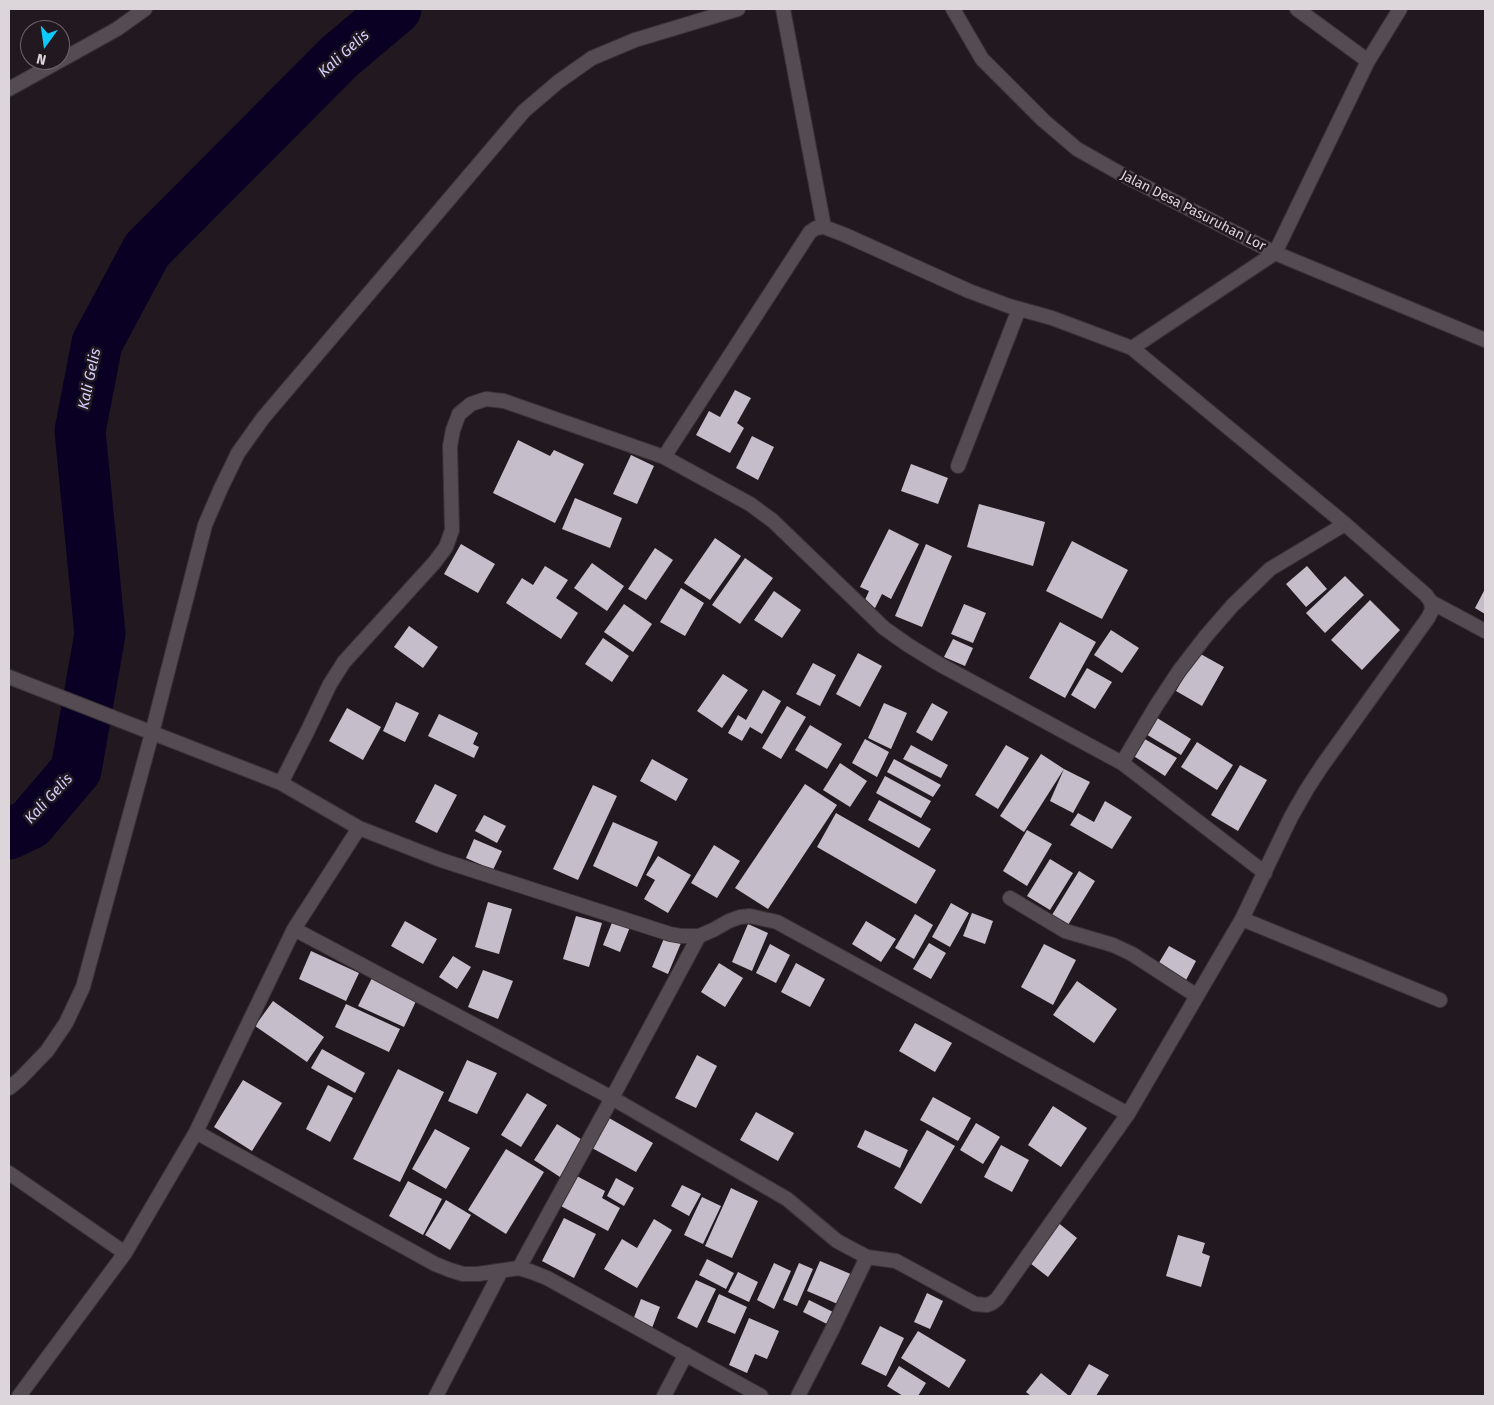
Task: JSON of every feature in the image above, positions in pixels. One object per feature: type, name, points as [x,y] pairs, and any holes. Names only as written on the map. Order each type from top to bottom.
[{"type":"street","points":[[9,90],[117,29],[145,9]]},
{"type":"street","points":[[9,1088],[47,1051],[66,1023],[83,987],[152,733],[205,525],[220,488],[238,453],[263,418],[524,111],[558,82],[592,58],[635,40],[738,9]]},
{"type":"street","points":[[783,9],[824,227]]},
{"type":"street","name":"Jalan Desa Pasuruhan Lor","points":[[953,9],[982,59],[1043,120],[1077,149],[1123,175],[1276,254],[1485,340]]},
{"type":"street","points":[[1297,9],[1368,61]]},
{"type":"street","points":[[1132,348],[1276,254],[1368,61],[1400,9]]},
{"type":"street","points":[[664,457],[810,232],[816,228],[824,227],[969,291],[1018,309],[1052,318],[1132,348],[1345,524],[1426,595],[1431,602],[1485,631]]},
{"type":"street","points":[[958,466],[1018,309]]},
{"type":"street","points":[[281,783],[330,684],[344,662],[434,563],[446,547],[452,530],[450,446],[452,430],[459,414],[471,404],[486,399],[504,401],[664,457],[750,504],[773,521],[884,628],[939,664],[1122,763],[1265,873]]},
{"type":"street","points":[[1122,763],[1179,672],[1232,606],[1270,568],[1345,524]]},
{"type":"street","points":[[294,929],[612,1098],[787,1200],[837,1241],[867,1257],[896,1261],[975,1304],[992,1303],[1128,1114],[1242,919],[1291,817],[1307,789],[1428,618],[1432,610],[1431,602]]},
{"type":"street","points":[[9,677],[281,783],[360,828],[441,860],[661,931],[681,936],[699,936],[729,921],[750,916],[777,922],[1128,1114]]},
{"type":"street","points":[[19,1396],[125,1253],[196,1132],[294,929],[360,828]]},
{"type":"street","points":[[1010,898],[1065,932],[1113,945],[1132,954],[1197,996]]},
{"type":"street","points":[[1242,919],[1440,1000]]},
{"type":"street","points":[[519,1268],[699,936]]},
{"type":"street","points":[[196,1132],[435,1264],[463,1274],[478,1274],[519,1268],[547,1278],[761,1396]]},
{"type":"street","points":[[9,1173],[125,1253]]},
{"type":"street","points":[[798,1396],[867,1257]]},
{"type":"street","points":[[436,1396],[501,1271]]},
{"type":"street","points":[[664,1396],[686,1354]]},
{"type":"building","points":[[735,390],[751,398],[737,423],[744,428],[730,453],[696,435],[709,411],[720,417]]},
{"type":"building","points":[[752,436],[774,447],[758,480],[736,468]]},
{"type":"building","points":[[518,440],[550,456],[554,450],[584,464],[555,523],[493,493]]},
{"type":"building","points":[[631,455],[654,466],[637,504],[613,494]]},
{"type":"building","points":[[911,464],[948,478],[938,504],[901,491]]},
{"type":"building","points":[[575,498],[622,518],[610,548],[562,529]]},
{"type":"building","points":[[979,504],[1045,522],[1033,566],[967,547]]},
{"type":"building","points":[[889,529],[919,544],[891,599],[882,594],[875,608],[864,602],[869,591],[860,587]]},
{"type":"building","points":[[715,538],[741,556],[710,600],[684,583]]},
{"type":"building","points":[[1072,541],[1128,570],[1102,619],[1046,591]]},
{"type":"building","points":[[461,544],[495,564],[478,593],[444,574]]},
{"type":"building","points":[[926,544],[952,556],[922,627],[895,616]]},
{"type":"building","points":[[655,548],[673,560],[646,600],[628,589]]},
{"type":"building","points":[[745,558],[773,578],[740,624],[712,605]]},
{"type":"building","points":[[592,563],[624,586],[607,611],[574,588]]},
{"type":"building","points":[[545,566],[568,580],[556,598],[578,613],[561,639],[506,603],[522,578],[533,585]]},
{"type":"building","points":[[1307,566],[1327,589],[1306,607],[1286,584]]},
{"type":"building","points":[[1345,576],[1364,595],[1325,633],[1306,613]]},
{"type":"building","points":[[681,588],[704,603],[685,636],[660,622]]},
{"type":"building","points":[[1485,589],[1485,614],[1475,608]]},
{"type":"building","points":[[774,591],[801,610],[782,638],[754,620]]},
{"type":"building","points":[[1370,600],[1400,630],[1362,670],[1331,640]]},
{"type":"building","points":[[624,604],[652,624],[633,652],[604,632]]},
{"type":"building","points":[[964,604],[986,613],[973,643],[951,634]]},
{"type":"building","points":[[1060,622],[1096,642],[1065,698],[1029,678]]},
{"type":"building","points":[[409,626],[438,647],[423,668],[394,647]]},
{"type":"building","points":[[1111,630],[1139,648],[1122,673],[1094,655]]},
{"type":"building","points":[[603,638],[629,656],[612,682],[585,664]]},
{"type":"building","points":[[953,639],[973,648],[965,666],[944,657]]},
{"type":"building","points":[[1197,652],[1224,667],[1202,706],[1176,691]]},
{"type":"building","points":[[858,653],[882,666],[860,707],[836,694]]},
{"type":"building","points":[[813,663],[836,675],[820,706],[796,694]]},
{"type":"building","points":[[1087,668],[1112,682],[1095,709],[1071,695]]},
{"type":"building","points":[[723,674],[748,690],[722,728],[697,711]]},
{"type":"building","points":[[763,690],[781,701],[762,734],[750,727],[742,741],[728,733],[738,715],[746,720]]},
{"type":"building","points":[[396,702],[419,713],[405,742],[383,731]]},
{"type":"building","points":[[884,703],[907,713],[891,749],[868,738]]},
{"type":"building","points":[[932,703],[948,712],[932,741],[916,732]]},
{"type":"building","points":[[787,706],[806,717],[781,759],[762,748]]},
{"type":"building","points":[[347,708],[381,727],[363,760],[329,741]]},
{"type":"building","points":[[439,714],[478,733],[473,744],[479,747],[474,758],[428,736]]},
{"type":"building","points":[[1154,716],[1191,739],[1181,755],[1144,733]]},
{"type":"building","points":[[810,725],[842,744],[827,769],[795,750]]},
{"type":"building","points":[[1143,738],[1177,758],[1165,776],[1132,755]]},
{"type":"building","points":[[865,739],[889,752],[877,777],[852,763]]},
{"type":"building","points":[[1197,742],[1233,765],[1217,790],[1181,767]]},
{"type":"building","points":[[911,745],[948,765],[941,778],[903,759]]},
{"type":"building","points":[[1006,745],[1029,758],[998,809],[975,795]]},
{"type":"building","points":[[1041,754],[1064,769],[1024,832],[1000,816]]},
{"type":"building","points":[[652,759],[688,779],[676,801],[640,781]]},
{"type":"building","points":[[894,759],[941,785],[933,797],[887,772]]},
{"type":"building","points":[[840,763],[867,781],[850,807],[823,790]]},
{"type":"building","points":[[1240,765],[1267,780],[1238,831],[1211,815]]},
{"type":"building","points":[[1064,769],[1090,782],[1073,813],[1050,801]]},
{"type":"building","points":[[885,776],[931,801],[921,818],[876,793]]},
{"type":"building","points":[[435,784],[457,795],[437,833],[415,822]]},
{"type":"building","points":[[805,784],[837,805],[768,909],[735,888]]},
{"type":"building","points":[[593,785],[617,796],[578,880],[553,869]]},
{"type":"building","points":[[879,800],[931,829],[919,848],[868,820]]},
{"type":"building","points":[[1105,801],[1132,817],[1112,849],[1070,825],[1078,813],[1094,822]]},
{"type":"building","points":[[836,813],[936,870],[916,904],[817,847]]},
{"type":"building","points":[[484,815],[506,826],[497,843],[475,831]]},
{"type":"building","points":[[613,822],[658,842],[637,887],[593,866]]},
{"type":"building","points":[[1027,830],[1052,844],[1027,886],[1003,871]]},
{"type":"building","points":[[474,839],[502,851],[493,870],[466,858]]},
{"type":"building","points":[[714,845],[740,861],[717,898],[691,883]]},
{"type":"building","points":[[658,856],[691,875],[668,913],[644,899],[655,880],[646,875]]},
{"type":"building","points":[[1050,859],[1073,873],[1050,910],[1027,896]]},
{"type":"building","points":[[1079,871],[1095,881],[1068,925],[1052,915]]},
{"type":"building","points":[[488,902],[512,909],[499,954],[475,947]]},
{"type":"building","points":[[951,903],[969,913],[950,947],[932,937]]},
{"type":"building","points":[[972,913],[993,921],[985,944],[963,936]]},
{"type":"building","points":[[915,914],[933,925],[914,959],[895,948]]},
{"type":"building","points":[[576,916],[602,923],[589,967],[563,959]]},
{"type":"building","points":[[613,920],[630,927],[620,952],[603,945]]},
{"type":"building","points":[[405,921],[437,939],[423,964],[391,946]]},
{"type":"building","points":[[866,921],[896,939],[881,962],[852,944]]},
{"type":"building","points":[[748,924],[768,933],[752,971],[732,962]]},
{"type":"building","points":[[665,936],[681,943],[668,974],[652,967]]},
{"type":"building","points":[[929,943],[946,953],[931,979],[913,969]]},
{"type":"building","points":[[770,944],[790,955],[776,983],[756,973]]},
{"type":"building","points":[[1044,944],[1076,960],[1053,1005],[1021,987]]},
{"type":"building","points":[[1169,946],[1196,961],[1185,982],[1157,966]]},
{"type":"building","points":[[311,951],[359,973],[346,1001],[299,979]]},
{"type":"building","points":[[453,956],[471,967],[457,989],[439,977]]},
{"type":"building","points":[[719,963],[743,978],[725,1007],[701,992]]},
{"type":"building","points":[[796,963],[825,979],[810,1007],[781,992]]},
{"type":"building","points":[[483,970],[513,981],[498,1019],[468,1007]]},
{"type":"building","points":[[372,978],[417,999],[404,1027],[358,1006]]},
{"type":"building","points":[[1077,981],[1117,1009],[1094,1043],[1053,1015]]},
{"type":"building","points":[[273,1001],[324,1037],[307,1062],[255,1026]]},
{"type":"building","points":[[346,1004],[400,1029],[389,1052],[335,1027]]},
{"type":"building","points":[[915,1023],[952,1043],[935,1072],[899,1051]]},
{"type":"building","points":[[322,1049],[365,1073],[355,1093],[311,1068]]},
{"type":"building","points":[[697,1055],[717,1066],[696,1108],[675,1098]]},
{"type":"building","points":[[467,1060],[497,1073],[477,1114],[448,1101]]},
{"type":"building","points":[[398,1069],[444,1092],[400,1182],[353,1159]]},
{"type":"building","points":[[243,1080],[282,1103],[252,1151],[214,1127]]},
{"type":"building","points":[[328,1085],[353,1098],[330,1142],[306,1129]]},
{"type":"building","points":[[527,1093],[547,1105],[521,1147],[501,1135]]},
{"type":"building","points":[[933,1097],[971,1118],[958,1141],[920,1120]]},
{"type":"building","points":[[1053,1106],[1087,1128],[1061,1167],[1028,1145]]},
{"type":"building","points":[[756,1112],[794,1133],[778,1161],[740,1140]]},
{"type":"building","points":[[609,1118],[653,1143],[636,1172],[592,1148]]},
{"type":"building","points":[[976,1123],[1000,1137],[983,1164],[960,1150]]},
{"type":"building","points":[[557,1124],[584,1141],[560,1177],[534,1160]]},
{"type":"building","points":[[435,1129],[470,1148],[446,1189],[412,1169]]},
{"type":"building","points":[[865,1130],[908,1150],[900,1168],[857,1147]]},
{"type":"building","points":[[927,1130],[955,1146],[921,1204],[894,1188]]},
{"type":"building","points":[[1001,1145],[1029,1160],[1012,1192],[984,1177]]},
{"type":"building","points":[[506,1149],[544,1172],[506,1234],[468,1210]]},
{"type":"building","points":[[575,1175],[605,1191],[602,1198],[620,1208],[608,1231],[559,1205]]},
{"type":"building","points":[[616,1178],[634,1188],[624,1206],[607,1196]]},
{"type":"building","points":[[408,1181],[442,1199],[423,1235],[389,1216]]},
{"type":"building","points":[[682,1185],[701,1194],[689,1216],[671,1206]]},
{"type":"building","points":[[731,1188],[758,1201],[732,1258],[705,1246]]},
{"type":"building","points":[[702,1197],[721,1206],[703,1244],[684,1235]]},
{"type":"building","points":[[446,1200],[471,1215],[450,1250],[425,1235]]},
{"type":"building","points":[[564,1218],[596,1234],[574,1278],[542,1261]]},
{"type":"building","points":[[654,1219],[672,1230],[637,1288],[604,1269],[622,1239],[637,1248]]},
{"type":"building","points":[[1056,1221],[1077,1238],[1048,1277],[1026,1260]]},
{"type":"building","points":[[1178,1235],[1205,1243],[1202,1253],[1210,1256],[1201,1287],[1166,1276]]},
{"type":"building","points":[[707,1259],[734,1273],[726,1289],[699,1275]]},
{"type":"building","points":[[820,1261],[853,1275],[840,1305],[807,1291]]},
{"type":"building","points":[[774,1263],[791,1271],[774,1309],[757,1300]]},
{"type":"building","points":[[799,1263],[813,1269],[797,1306],[783,1300]]},
{"type":"building","points":[[738,1272],[758,1282],[749,1302],[728,1292]]},
{"type":"building","points":[[696,1280],[716,1289],[697,1328],[677,1318]]},
{"type":"building","points":[[927,1293],[943,1301],[930,1329],[914,1322]]},
{"type":"building","points":[[719,1294],[747,1307],[735,1334],[707,1322]]},
{"type":"building","points":[[641,1299],[660,1307],[652,1328],[633,1320]]},
{"type":"building","points":[[809,1300],[835,1313],[829,1325],[803,1312]]},
{"type":"building","points":[[749,1318],[779,1331],[767,1359],[755,1354],[747,1373],[729,1365]]},
{"type":"building","points":[[880,1326],[904,1338],[886,1376],[861,1364]]},
{"type":"building","points":[[918,1331],[966,1360],[949,1388],[901,1358]]},
{"type":"building","points":[[1089,1364],[1109,1375],[1096,1396],[1070,1396]]},
{"type":"building","points":[[899,1366],[926,1383],[918,1396],[903,1396],[887,1386]]},
{"type":"building","points":[[1041,1373],[1068,1395],[1031,1396],[1026,1392]]},
{"type":"waterway","name":"Kali Gelis","points":[[9,834],[30,824],[76,770],[100,634],[80,431],[97,343],[147,250],[339,57],[396,9]]}]
